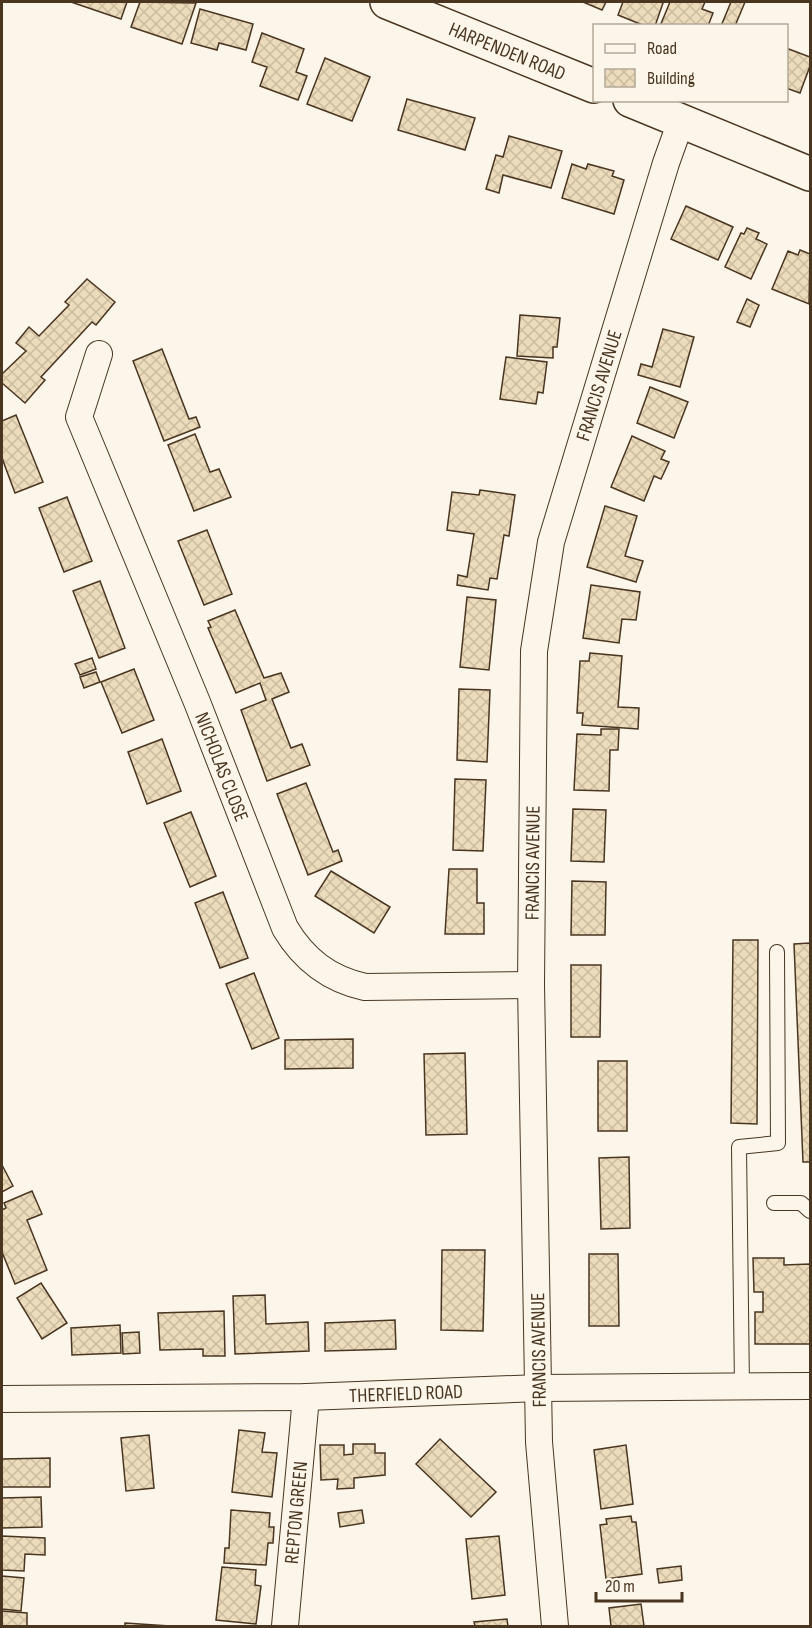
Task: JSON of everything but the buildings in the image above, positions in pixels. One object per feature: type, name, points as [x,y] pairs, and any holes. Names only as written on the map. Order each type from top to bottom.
[{"type":"main road","name":"HARPENDEN ROAD","points":[[387,2],[593,86]]},
{"type":"main road","points":[[635,102],[810,174]]},
{"type":"street","name":"FRANCIS AVENUE","points":[[555,1626],[539,1442],[531,985],[534,651],[551,542],[662,175],[681,121]]},
{"type":"street","name":"NICHOLAS CLOSE","points":[[99,354],[79,417],[197,702],[281,918],[294,943],[314,964],[347,983],[365,987],[531,985]]},
{"type":"street","name":"THERFIELD ROAD","points":[[2,1399],[306,1397],[539,1388],[810,1386]]},
{"type":"street","name":"REPTON GREEN","points":[[285,1626],[306,1397]]},
{"type":"lane","points":[[742,1387],[739,1147],[778,1143],[777,952]]},
{"type":"lane","points":[[774,1203],[801,1203],[810,1211]]}]
